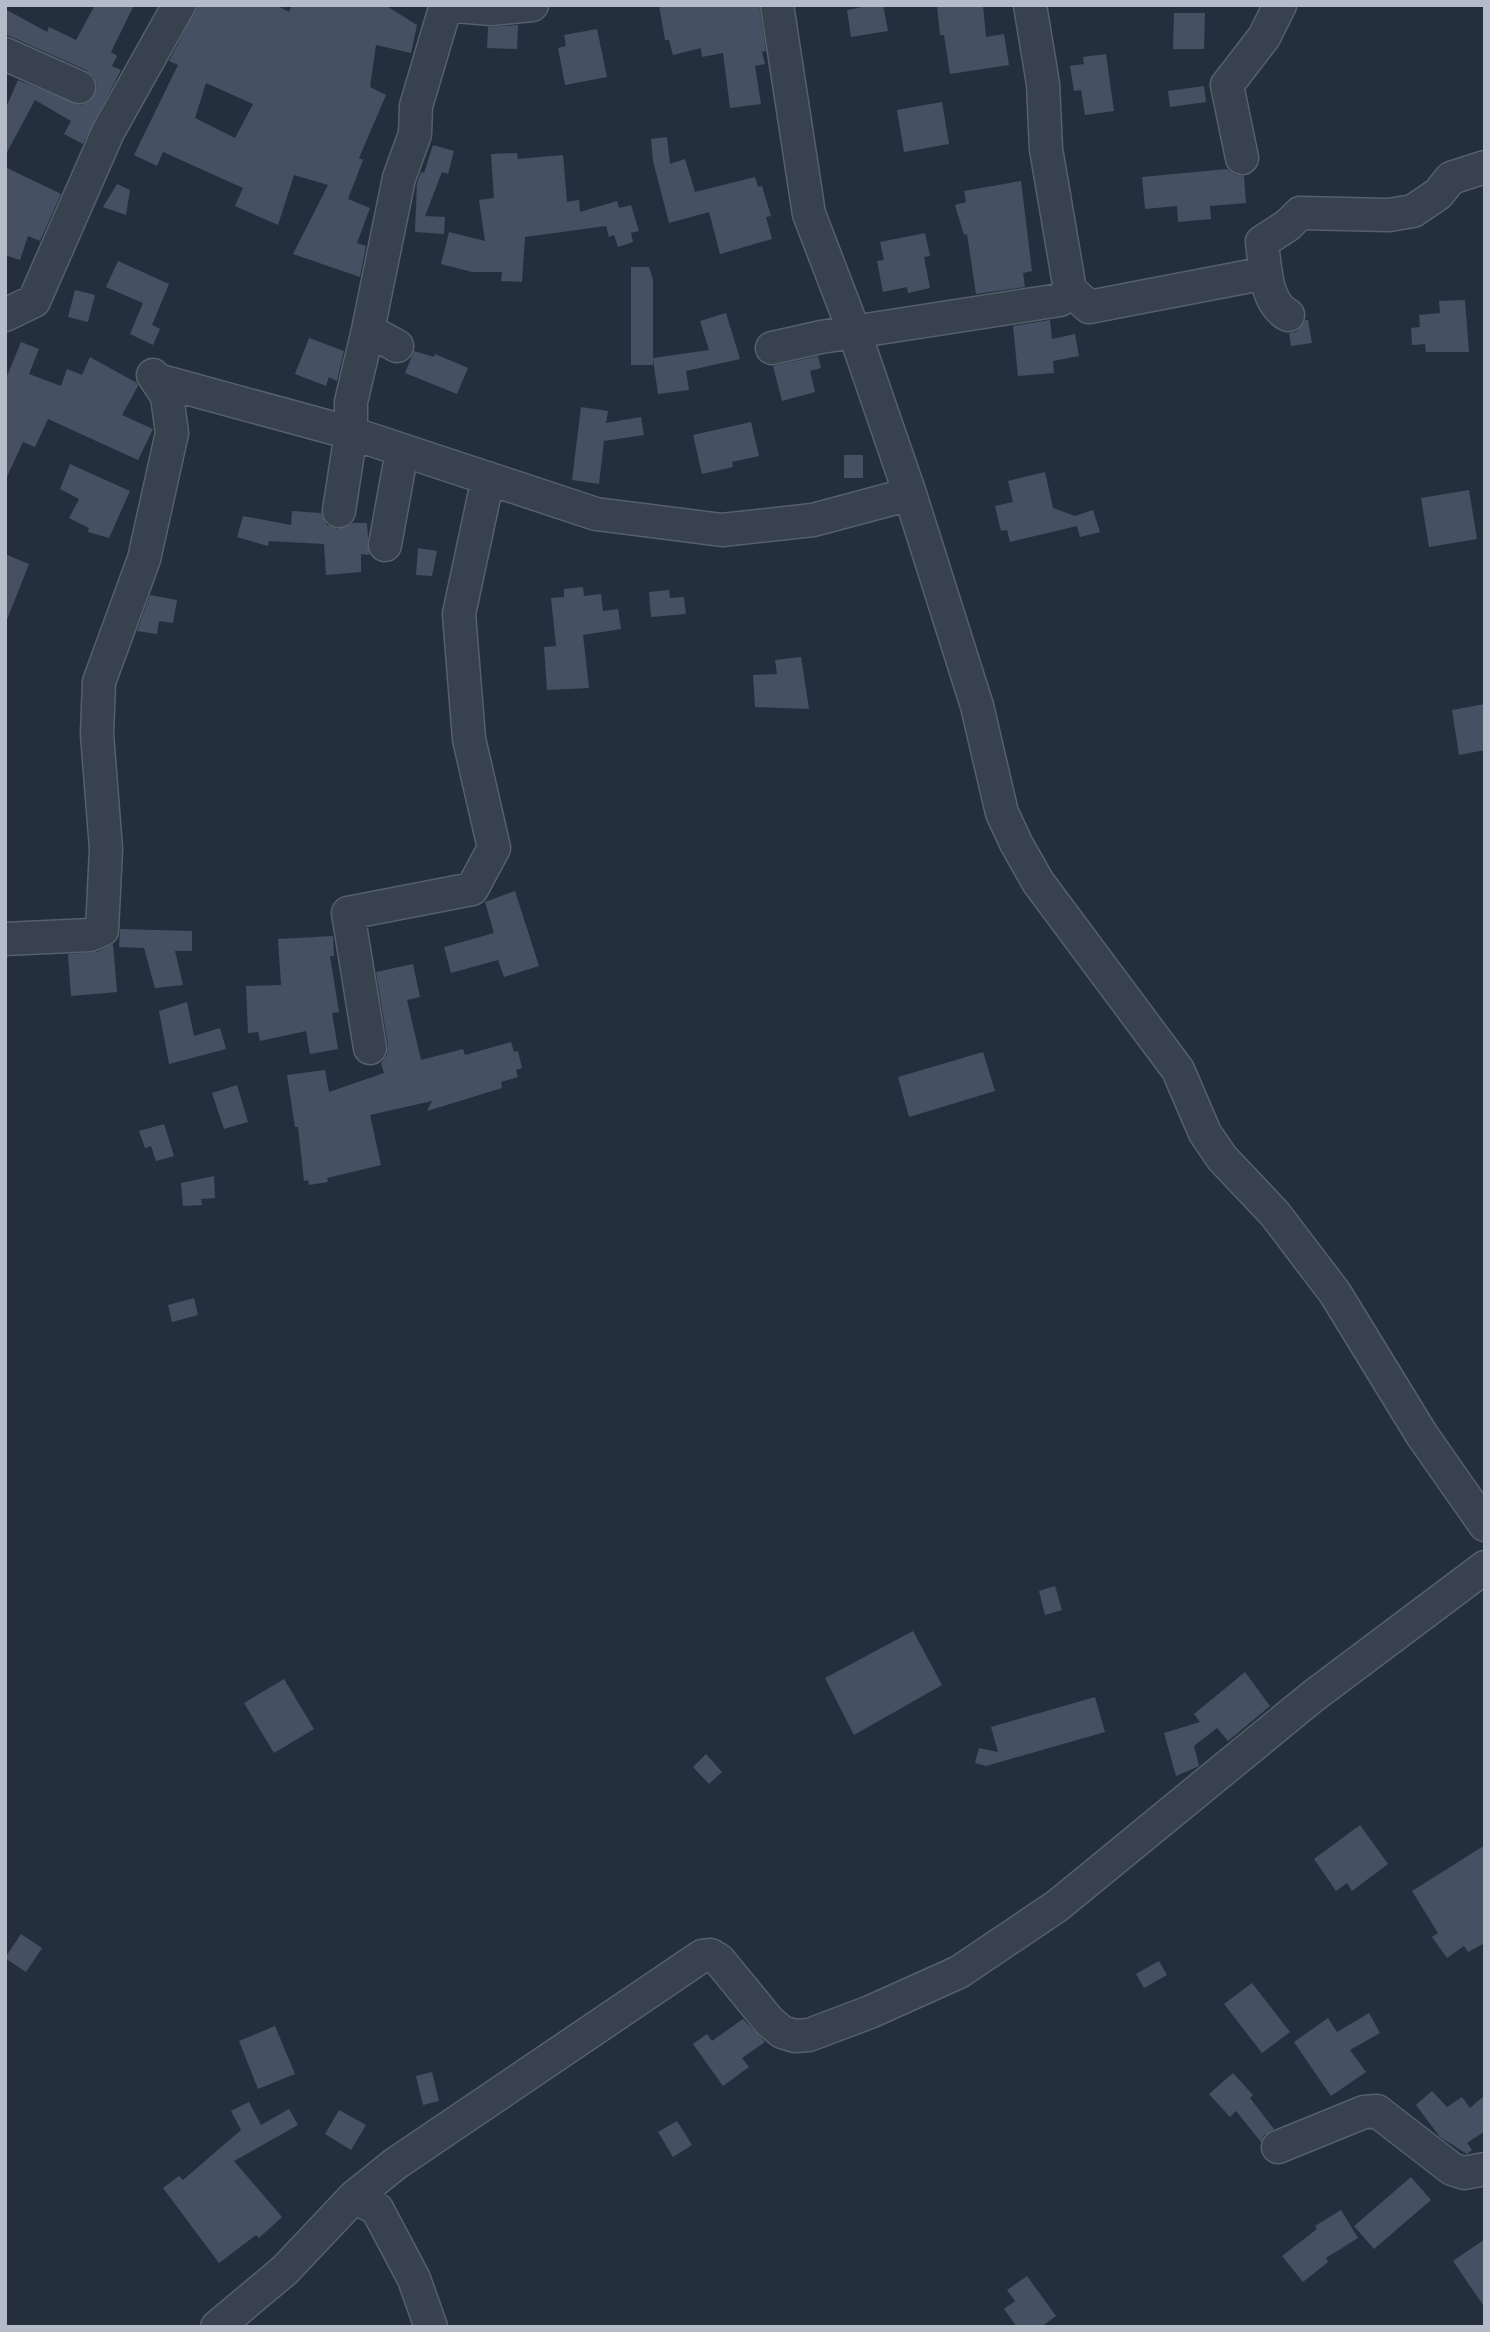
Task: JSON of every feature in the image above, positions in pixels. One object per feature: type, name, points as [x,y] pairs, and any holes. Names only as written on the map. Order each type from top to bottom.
[{"type":"street","points":[[5,315],[34,301],[108,132],[179,5]]},
{"type":"street","points":[[339,511],[351,433],[351,402],[399,178],[415,134],[416,106],[445,5],[491,9],[532,5]]},
{"type":"street","points":[[777,5],[809,214],[855,334],[910,494],[977,706],[1002,813],[1038,883],[1178,1070],[1205,1133],[1223,1158],[1275,1214],[1335,1293],[1422,1435],[1485,1525]]},
{"type":"street","points":[[1030,5],[1043,84],[1046,149],[1070,290],[1089,307],[1266,273]]},
{"type":"street","points":[[1242,158],[1227,85],[1264,37],[1280,5]]},
{"type":"street","points":[[5,54],[79,87]]},
{"type":"street","points":[[1287,315],[1278,310],[1266,273],[1262,242],[1288,225],[1300,213],[1389,215],[1413,211],[1438,194],[1451,178],[1485,167]]},
{"type":"street","points":[[772,348],[1060,300],[1070,290]]},
{"type":"street","points":[[368,330],[397,346]]},
{"type":"street","points":[[5,939],[90,935],[102,930],[106,849],[96,734],[99,682],[144,559],[172,433],[167,396],[155,377],[351,433],[596,514],[722,530],[813,520],[910,494]]},
{"type":"street","points":[[385,545],[402,451]]},
{"type":"street","points":[[370,1048],[348,913],[472,889],[494,848],[469,739],[459,614],[488,478]]},
{"type":"street","points":[[217,2327],[285,2270],[354,2197],[406,2157],[702,1956],[711,1955],[719,1960],[769,2021],[782,2032],[794,2035],[809,2035],[870,2012],[959,1972],[1057,1906],[1312,1697],[1485,1567]]},
{"type":"street","points":[[1278,2147],[1364,2112],[1377,2111],[1451,2169],[1464,2173],[1485,2169]]},
{"type":"street","points":[[354,2197],[377,2209],[414,2279],[431,2327]]},
{"type":"building","points":[[95,5],[134,5],[111,52],[117,56],[112,66],[121,70],[83,144],[64,134],[71,121],[35,100],[5,156],[5,110],[18,80],[80,105],[90,101],[97,86],[94,77],[86,70],[5,34],[5,9],[47,32],[49,27],[76,40]]},
{"type":"building","points":[[198,5],[276,5],[289,12],[292,5],[385,5],[417,25],[411,53],[376,45],[370,87],[386,95],[359,158],[363,160],[348,199],[370,208],[357,243],[366,246],[360,277],[293,254],[328,185],[294,175],[278,225],[235,206],[243,188],[163,152],[157,166],[134,155],[178,65],[169,61]],"holes":[[[206,83],[253,104],[235,138],[195,118]]]},
{"type":"building","points":[[659,5],[759,5],[766,51],[762,52],[765,64],[755,66],[761,104],[730,108],[723,53],[702,57],[701,48],[673,55],[669,40],[665,40]]},
{"type":"building","points":[[883,5],[888,31],[851,37],[847,10]]},
{"type":"building","points":[[937,5],[983,5],[986,37],[1004,34],[1009,65],[950,74],[944,35],[940,35]]},
{"type":"building","points":[[1174,13],[1205,13],[1204,49],[1173,49]]},
{"type":"building","points":[[518,25],[517,49],[487,48],[488,27]]},
{"type":"building","points":[[597,29],[607,77],[565,85],[558,48],[566,46],[564,35]]},
{"type":"building","points":[[1106,54],[1114,111],[1085,115],[1081,90],[1074,91],[1070,66],[1084,64],[1083,57]]},
{"type":"building","points":[[1204,86],[1206,102],[1170,107],[1168,91]]},
{"type":"building","points":[[942,102],[949,144],[904,152],[897,110]]},
{"type":"building","points":[[667,137],[670,164],[685,159],[695,192],[755,177],[758,187],[762,186],[771,216],[766,217],[772,239],[720,254],[709,212],[669,223],[653,161],[651,139]]},
{"type":"building","points":[[433,145],[454,151],[448,174],[442,172],[425,216],[445,217],[444,234],[415,232],[417,183],[421,172],[424,173]]},
{"type":"building","points":[[517,153],[518,159],[563,155],[567,202],[579,200],[580,212],[617,201],[619,208],[631,205],[639,231],[631,233],[633,242],[618,247],[614,235],[609,237],[606,226],[525,237],[522,282],[501,281],[502,272],[472,272],[441,264],[449,232],[485,241],[479,200],[494,198],[491,154]]},
{"type":"building","points":[[5,167],[61,194],[40,241],[28,236],[20,260],[5,255]]},
{"type":"building","points":[[1227,169],[1236,175],[1244,176],[1246,203],[1210,206],[1211,219],[1178,222],[1177,206],[1145,209],[1142,177]]},
{"type":"building","points":[[1021,181],[1032,271],[1023,273],[1025,287],[976,294],[967,234],[964,235],[955,205],[966,202],[964,191]]},
{"type":"building","points":[[117,184],[130,190],[126,215],[103,207]]},
{"type":"building","points":[[925,233],[930,256],[924,257],[930,288],[908,293],[907,287],[883,292],[877,261],[884,260],[880,242]]},
{"type":"building","points":[[118,261],[169,284],[152,325],[160,329],[153,345],[130,334],[143,303],[106,287]]},
{"type":"building","points":[[631,267],[649,267],[653,280],[653,358],[709,350],[700,321],[726,313],[740,359],[686,371],[689,390],[658,394],[653,359],[653,365],[631,365]]},
{"type":"building","points":[[75,290],[95,295],[88,322],[68,317]]},
{"type":"building","points":[[1465,300],[1469,352],[1426,352],[1425,344],[1412,345],[1411,328],[1420,327],[1419,315],[1440,313],[1439,301]]},
{"type":"building","points":[[1050,320],[1052,339],[1075,334],[1079,356],[1053,361],[1054,373],[1018,376],[1013,326]]},
{"type":"building","points":[[1305,320],[1308,320],[1312,343],[1291,346],[1289,333],[1296,332]]},
{"type":"building","points":[[309,338],[344,351],[337,381],[329,377],[326,386],[295,374]]},
{"type":"building","points":[[21,342],[39,349],[29,374],[61,386],[67,369],[82,375],[90,357],[137,383],[138,386],[122,415],[153,429],[138,460],[48,419],[35,447],[23,442],[5,481],[5,381]]},
{"type":"building","points":[[414,351],[434,357],[435,354],[468,368],[457,394],[405,373]]},
{"type":"building","points":[[818,356],[821,368],[810,371],[815,392],[782,401],[773,366]]},
{"type":"building","points":[[581,407],[608,411],[606,423],[641,417],[644,435],[604,441],[599,484],[572,480]]},
{"type":"building","points":[[751,422],[759,456],[732,462],[733,467],[702,474],[693,435]]},
{"type":"building","points":[[844,455],[863,455],[863,478],[844,478]]},
{"type":"building","points":[[70,464],[130,491],[109,538],[88,532],[89,528],[69,518],[79,499],[60,489]]},
{"type":"building","points":[[1045,472],[1053,508],[1075,516],[1093,510],[1100,532],[1080,537],[1077,526],[1010,542],[1007,530],[1001,531],[995,506],[1013,502],[1008,481]]},
{"type":"building","points":[[1469,490],[1477,539],[1429,547],[1421,498]]},
{"type":"building","points":[[292,511],[321,513],[327,525],[337,529],[353,523],[367,523],[369,555],[361,554],[361,572],[326,575],[324,544],[269,541],[268,546],[237,537],[243,516],[291,525]]},
{"type":"building","points":[[418,548],[437,551],[432,576],[416,575]]},
{"type":"building","points":[[5,554],[29,564],[6,622],[5,622]]},
{"type":"building","points":[[583,587],[584,596],[601,594],[603,611],[618,609],[621,629],[583,635],[589,688],[547,690],[544,647],[556,646],[551,598],[564,597],[564,589]]},
{"type":"building","points":[[669,590],[670,598],[684,597],[686,614],[651,617],[649,592]]},
{"type":"building","points":[[150,595],[177,600],[173,623],[159,621],[157,634],[137,631]]},
{"type":"building","points":[[801,657],[809,709],[755,707],[753,675],[777,674],[775,660]]},
{"type":"building","points":[[1485,704],[1485,750],[1459,755],[1452,710]]},
{"type":"building","points":[[515,891],[539,966],[504,977],[498,960],[451,973],[444,947],[494,933],[485,902]]},
{"type":"building","points":[[120,929],[192,931],[192,951],[175,951],[183,985],[155,988],[144,948],[119,947]]},
{"type":"building","points":[[333,936],[334,956],[330,956],[339,1012],[332,1013],[338,1049],[310,1054],[306,1031],[260,1041],[258,1032],[248,1033],[246,986],[281,985],[278,939]]},
{"type":"building","points":[[113,944],[117,992],[71,996],[68,954],[97,952]]},
{"type":"building","points":[[413,964],[420,997],[407,1000],[421,1060],[463,1049],[465,1055],[511,1042],[514,1052],[518,1051],[522,1068],[516,1070],[518,1077],[501,1082],[502,1088],[427,1111],[432,1101],[370,1115],[381,1165],[327,1178],[328,1182],[309,1185],[308,1180],[304,1181],[298,1127],[295,1127],[287,1075],[325,1070],[329,1092],[384,1073],[381,1063],[387,1055],[388,1045],[376,972]]},
{"type":"building","points":[[187,1002],[194,1036],[220,1028],[226,1049],[169,1064],[159,1011]]},
{"type":"building","points":[[983,1052],[995,1091],[909,1117],[898,1077]]},
{"type":"building","points":[[237,1085],[248,1122],[224,1129],[212,1093]]},
{"type":"building","points":[[164,1124],[174,1156],[156,1161],[151,1146],[145,1148],[139,1131]]},
{"type":"building","points":[[214,1176],[215,1198],[201,1199],[202,1205],[183,1206],[181,1183]]},
{"type":"building","points":[[194,1298],[198,1315],[172,1322],[168,1305]]},
{"type":"building","points":[[1055,1586],[1062,1610],[1045,1615],[1039,1591]]},
{"type":"building","points":[[913,1631],[942,1685],[854,1735],[825,1678]]},
{"type":"building","points":[[1245,1672],[1270,1706],[1228,1741],[1217,1728],[1194,1746],[1199,1766],[1176,1776],[1164,1733],[1200,1722],[1194,1714]]},
{"type":"building","points":[[284,1679],[314,1729],[274,1753],[244,1703]]},
{"type":"building","points":[[1095,1697],[1105,1732],[986,1766],[975,1763],[979,1748],[998,1752],[991,1727]]},
{"type":"building","points":[[706,1754],[722,1772],[709,1784],[693,1767]]},
{"type":"building","points":[[1360,1825],[1388,1864],[1352,1891],[1347,1883],[1336,1891],[1314,1859]]},
{"type":"building","points":[[1485,1845],[1485,1943],[1468,1952],[1464,1946],[1447,1958],[1432,1937],[1438,1933],[1412,1891]]},
{"type":"building","points":[[21,1934],[42,1948],[26,1972],[5,1958]]},
{"type":"building","points":[[1159,1961],[1167,1975],[1144,1988],[1136,1974]]},
{"type":"building","points":[[1252,1983],[1290,2032],[1262,2053],[1224,2004]]},
{"type":"building","points":[[1369,2013],[1380,2033],[1350,2050],[1366,2072],[1331,2096],[1294,2042],[1328,2018],[1337,2032]]},
{"type":"building","points":[[743,2019],[765,2042],[742,2058],[749,2067],[723,2086],[693,2044],[707,2034],[712,2041]]},
{"type":"building","points":[[275,2026],[295,2074],[258,2089],[239,2041]]},
{"type":"building","points":[[432,2072],[439,2101],[423,2105],[416,2076]]},
{"type":"building","points":[[1233,2073],[1253,2095],[1250,2098],[1274,2129],[1264,2135],[1261,2142],[1236,2111],[1230,2117],[1209,2094]]},
{"type":"building","points":[[1432,2091],[1447,2107],[1462,2097],[1470,2108],[1485,2095],[1485,2131],[1467,2143],[1472,2150],[1467,2154],[1440,2137],[1416,2105]]},
{"type":"building","points":[[249,2102],[261,2125],[289,2109],[298,2125],[234,2161],[282,2217],[259,2238],[256,2235],[219,2263],[163,2188],[179,2176],[183,2180],[241,2130],[231,2111]]},
{"type":"building","points":[[339,2110],[366,2125],[351,2150],[325,2134]]},
{"type":"building","points":[[677,2121],[692,2145],[673,2157],[658,2132]]},
{"type":"building","points":[[1411,2177],[1431,2200],[1374,2249],[1354,2226]]},
{"type":"building","points":[[1341,2210],[1358,2238],[1326,2258],[1328,2262],[1303,2282],[1282,2256],[1317,2229],[1315,2226]]},
{"type":"building","points":[[1485,2239],[1485,2308],[1453,2261]]},
{"type":"building","points":[[1027,2276],[1056,2316],[1041,2327],[1017,2327],[1004,2309],[1015,2301],[1007,2290]]}]
